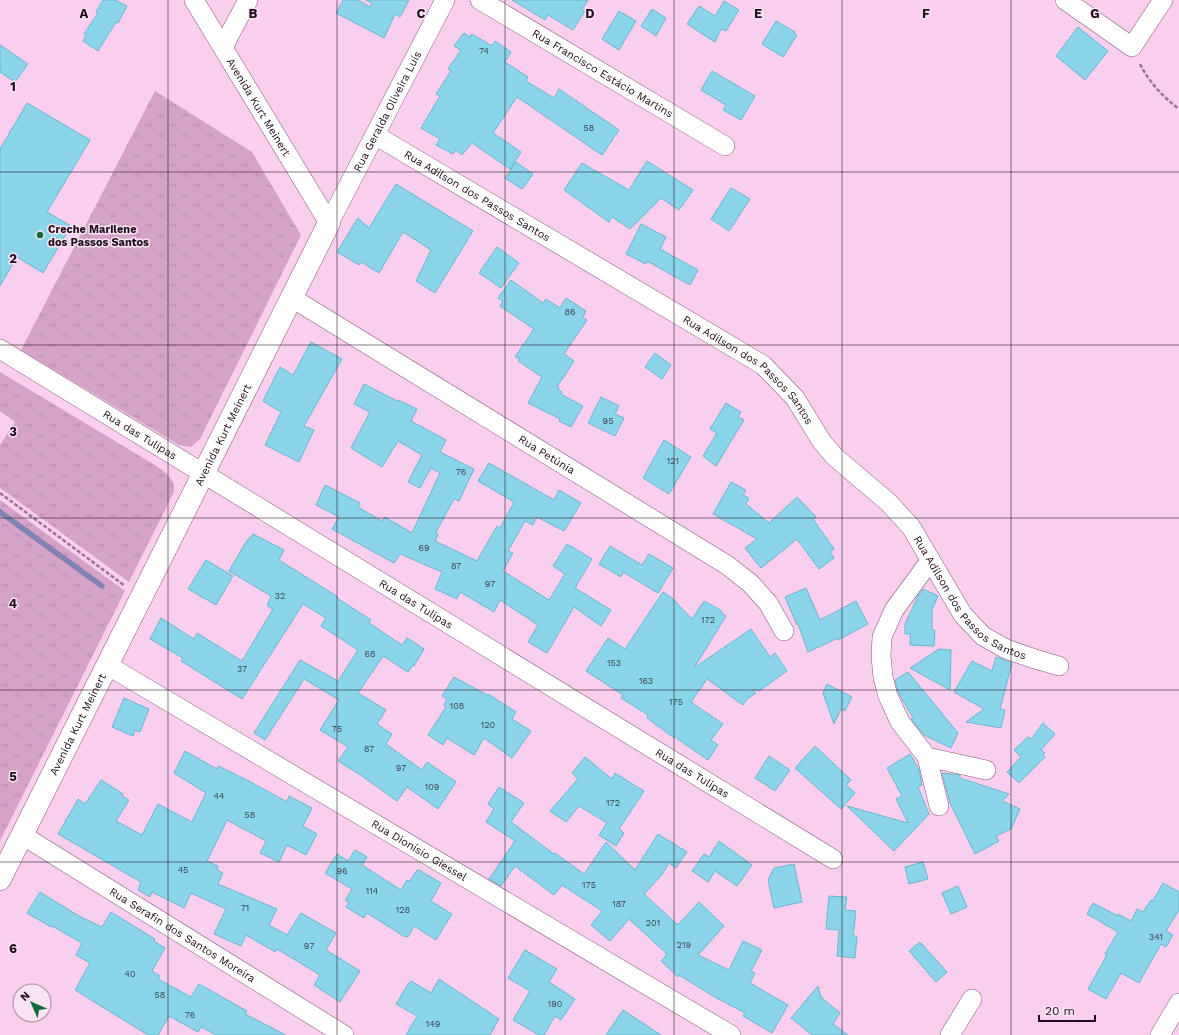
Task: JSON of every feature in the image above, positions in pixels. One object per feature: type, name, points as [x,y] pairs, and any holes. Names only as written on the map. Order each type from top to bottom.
[{"type":"main road","name":"Avenida Kurt Meinert","points":[[0,879],[329,223]]},
{"type":"street","name":"Avenida Kurt Meinert","points":[[194,0],[329,223]]},
{"type":"street","points":[[223,47],[248,0]]},
{"type":"street","name":"Rua Geralda Oliveira Luís","points":[[329,223],[445,0]]},
{"type":"street","name":"Rua Francisco Estácio Martins","points":[[480,0],[725,146]]},
{"type":"street","points":[[1065,0],[1132,47],[1163,0]]},
{"type":"street","name":"Rua Adilson dos Passos Santos","points":[[375,135],[763,365],[796,398],[822,442],[835,457],[888,502],[910,527],[963,615],[983,636],[1006,649],[1059,666]]},
{"type":"street","name":"Rua Petúnia","points":[[292,298],[727,565],[750,583],[768,603],[784,631]]},
{"type":"street","name":"Rua das Tulipas","points":[[0,349],[833,858]]},
{"type":"street","points":[[930,561],[894,610],[882,637],[881,656],[883,677],[888,696],[900,722],[928,758],[939,806]]},
{"type":"street","name":"Rua Dionísio Giessel","points":[[107,665],[731,1035]]},
{"type":"street","points":[[928,758],[986,770]]},
{"type":"street","name":"Rua Serafin dos Santos Moreira","points":[[22,834],[344,1035]]},
{"type":"street","points":[[950,1035],[972,999]]},
{"type":"street","points":[[1160,1035],[1179,1003]]},
{"type":"path","points":[[1132,47],[1146,77],[1170,102],[1179,109]]},
{"type":"path","points":[[0,493],[141,598]]},
{"type":"green space","points":[[155,91],[252,152],[301,235],[200,439],[191,447],[179,445],[21,350]]},
{"type":"green space","points":[[0,372],[157,466],[171,478],[174,486],[174,492],[129,582],[0,488],[0,445],[15,422],[0,411]]},
{"type":"green space","points":[[0,500],[125,591],[0,841]]},
{"type":"building","points":[[103,0],[115,0],[127,6],[118,23],[116,22],[98,51],[83,41],[86,35],[84,34],[98,13],[96,12]]},
{"type":"building","points":[[343,0],[358,0],[370,7],[372,3],[366,0],[409,0],[400,17],[395,14],[384,38],[336,13]]},
{"type":"building","points":[[512,0],[588,0],[582,10],[585,11],[573,30],[548,15],[545,20]]},
{"type":"building","points":[[724,1],[739,10],[726,31],[721,29],[715,42],[687,24],[699,6],[715,16]]},
{"type":"building","points":[[652,9],[666,18],[656,36],[641,26]]},
{"type":"building","points":[[619,11],[636,21],[619,50],[602,39]]},
{"type":"building","points":[[776,21],[795,32],[794,33],[797,35],[783,57],[762,44]]},
{"type":"building","points":[[1078,27],[1108,51],[1085,80],[1056,56]]},
{"type":"building","points":[[464,33],[470,37],[472,34],[492,46],[495,41],[511,52],[505,62],[528,77],[526,81],[554,98],[559,89],[619,130],[602,155],[517,97],[493,133],[521,152],[510,169],[472,143],[462,155],[456,150],[453,154],[436,145],[440,139],[421,128],[440,96],[436,94],[451,71],[448,69],[461,50],[454,46]]},
{"type":"building","points":[[0,45],[28,64],[15,82],[0,72]]},
{"type":"building","points":[[712,71],[755,96],[741,120],[723,110],[726,105],[701,90]]},
{"type":"building","points":[[27,103],[90,140],[47,212],[71,226],[43,273],[17,257],[0,286],[0,149]]},
{"type":"building","points":[[647,161],[693,190],[679,210],[661,198],[630,229],[612,217],[609,222],[564,190],[582,163],[629,190]]},
{"type":"building","points":[[516,162],[533,174],[522,189],[505,178]]},
{"type":"building","points":[[396,184],[473,231],[435,293],[416,281],[431,250],[403,232],[379,273],[361,262],[359,265],[337,252],[358,218],[369,228]]},
{"type":"building","points":[[731,188],[750,199],[729,231],[711,219]]},
{"type":"building","points":[[641,224],[666,237],[660,249],[698,270],[690,285],[647,261],[646,264],[626,254]]},
{"type":"building","points":[[497,247],[519,263],[501,288],[479,273]]},
{"type":"building","points":[[511,280],[543,303],[546,299],[560,308],[566,298],[586,311],[583,317],[587,320],[564,354],[574,361],[557,387],[562,392],[561,394],[583,406],[571,427],[559,421],[560,419],[528,403],[542,377],[518,361],[520,359],[515,357],[534,329],[500,306],[503,301],[498,298]]},
{"type":"building","points":[[311,342],[342,359],[304,426],[314,430],[299,462],[265,445],[281,412],[263,401],[280,367],[293,375]]},
{"type":"building","points":[[655,353],[671,365],[662,379],[645,367]]},
{"type":"building","points":[[364,384],[397,401],[398,400],[417,409],[411,421],[446,440],[440,452],[474,469],[459,501],[454,499],[436,532],[438,534],[435,541],[477,561],[497,526],[500,528],[514,502],[478,481],[489,463],[554,500],[559,490],[581,503],[564,531],[537,517],[533,525],[525,521],[508,551],[513,553],[503,571],[549,600],[565,574],[553,566],[567,544],[592,559],[575,588],[611,610],[601,626],[574,607],[547,653],[528,642],[538,625],[500,600],[494,612],[460,592],[457,599],[435,589],[442,572],[400,554],[394,563],[332,529],[339,517],[316,505],[325,485],[360,503],[358,507],[382,521],[385,517],[412,533],[440,473],[431,468],[420,488],[408,482],[422,455],[398,441],[382,467],[351,448],[370,412],[354,404]]},
{"type":"building","points":[[601,397],[619,406],[615,414],[624,418],[615,436],[588,423]]},
{"type":"building","points":[[726,403],[741,412],[738,417],[744,420],[716,466],[703,456],[717,433],[710,429]]},
{"type":"building","points":[[664,440],[691,457],[669,494],[643,478]]},
{"type":"building","points":[[731,482],[746,490],[743,495],[749,498],[746,504],[769,523],[797,497],[816,517],[813,519],[834,549],[830,552],[834,558],[819,569],[797,539],[761,568],[745,548],[757,539],[713,514]]},
{"type":"building","points":[[253,534],[284,550],[279,560],[338,597],[337,598],[371,620],[369,623],[402,645],[407,638],[424,649],[414,666],[413,665],[408,672],[383,656],[358,693],[386,710],[377,724],[392,734],[386,744],[422,770],[427,762],[456,782],[438,809],[407,787],[397,801],[338,761],[348,747],[320,730],[339,700],[304,679],[265,740],[254,733],[300,660],[338,681],[358,650],[321,626],[326,618],[303,604],[242,699],[181,661],[183,658],[150,639],[161,618],[194,639],[197,633],[242,661],[273,609],[267,606],[271,596],[229,571],[246,542]]},
{"type":"building","points":[[610,546],[642,565],[649,554],[673,568],[658,593],[623,572],[621,577],[599,564]]},
{"type":"building","points":[[206,560],[233,576],[216,605],[188,589]]},
{"type":"building","points":[[806,588],[820,620],[856,601],[868,624],[838,640],[838,638],[808,652],[798,624],[797,625],[785,597]]},
{"type":"building","points":[[923,589],[938,596],[932,610],[932,630],[935,630],[934,646],[910,645],[910,634],[905,634],[905,624],[918,596]]},
{"type":"building","points":[[663,592],[672,598],[692,619],[704,601],[722,611],[721,613],[726,616],[694,668],[751,629],[770,657],[775,653],[787,671],[759,691],[754,689],[753,691],[756,693],[747,699],[743,705],[707,679],[691,702],[723,724],[711,740],[718,745],[708,760],[647,718],[648,715],[621,698],[623,695],[586,671],[608,638],[625,649]]},
{"type":"building","points":[[939,649],[951,650],[950,690],[910,668]]},
{"type":"building","points":[[996,657],[1012,663],[1000,709],[1005,710],[1001,728],[966,722],[984,709],[954,692],[972,661],[992,671]]},
{"type":"building","points":[[908,672],[958,733],[951,748],[924,735],[911,719],[913,718],[898,692],[895,680]]},
{"type":"building","points":[[454,677],[487,695],[488,694],[516,712],[512,719],[531,731],[512,758],[484,738],[474,755],[447,738],[443,745],[428,735],[446,707],[444,705],[447,699],[442,696]]},
{"type":"building","points":[[827,684],[852,697],[845,711],[841,709],[834,724],[823,693]]},
{"type":"building","points":[[124,698],[149,709],[140,732],[135,730],[133,736],[112,727]]},
{"type":"building","points":[[1043,723],[1055,734],[1041,750],[1045,753],[1043,755],[1045,757],[1019,783],[1007,772],[1021,757],[1014,750],[1028,737],[1031,739]]},
{"type":"building","points":[[815,746],[851,780],[846,785],[855,793],[841,809],[795,768]]},
{"type":"building","points":[[185,751],[217,769],[218,766],[247,780],[287,802],[289,796],[312,808],[303,826],[317,834],[306,855],[287,845],[279,862],[260,853],[266,841],[227,820],[207,861],[218,866],[217,870],[223,873],[218,884],[277,909],[269,925],[287,935],[301,913],[336,933],[326,950],[360,971],[340,1002],[314,985],[320,975],[277,949],[275,952],[246,935],[241,946],[214,934],[226,909],[191,893],[184,908],[152,892],[150,897],[138,890],[141,882],[58,834],[78,799],[85,804],[101,780],[123,794],[122,796],[129,800],[116,821],[142,835],[158,804],[192,822],[206,793],[174,773]]},
{"type":"building","points":[[910,754],[919,769],[922,785],[918,787],[929,814],[894,851],[847,806],[908,823],[896,799],[902,796],[887,768]]},
{"type":"building","points":[[769,756],[790,770],[775,791],[755,778]]},
{"type":"building","points":[[585,757],[612,779],[615,773],[644,791],[619,829],[624,833],[616,846],[599,835],[607,823],[579,806],[566,822],[550,811],[578,779],[572,773]]},
{"type":"building","points":[[942,773],[960,775],[960,778],[1009,794],[1002,801],[1020,809],[1011,829],[996,836],[999,841],[975,854],[950,803]]},
{"type":"building","points":[[499,787],[524,803],[511,822],[584,874],[606,842],[635,870],[658,834],[687,852],[676,868],[669,863],[661,876],[644,894],[678,925],[699,902],[724,926],[698,955],[729,970],[743,941],[762,950],[751,971],[755,973],[750,983],[788,1005],[772,1033],[743,1016],[745,1013],[713,996],[679,975],[678,977],[661,961],[667,954],[629,919],[610,941],[591,925],[602,911],[562,885],[554,895],[515,866],[501,886],[489,879],[515,841],[486,822],[494,809],[488,804]]},
{"type":"building","points":[[719,841],[752,865],[737,886],[715,871],[708,882],[692,871],[704,854],[709,857]]},
{"type":"building","points":[[355,850],[367,857],[362,865],[401,890],[407,880],[410,881],[417,870],[441,883],[431,901],[452,914],[436,940],[414,926],[408,937],[405,937],[367,913],[364,918],[346,907],[349,902],[345,900],[352,889],[325,873],[337,854],[348,861]]},
{"type":"building","points":[[923,862],[928,879],[909,884],[905,867]]},
{"type":"building","points":[[794,864],[802,902],[774,908],[768,880],[774,868]]},
{"type":"building","points":[[1163,883],[1179,892],[1179,910],[1166,931],[1173,935],[1166,947],[1161,944],[1139,983],[1121,973],[1106,999],[1088,989],[1107,955],[1105,954],[1118,932],[1087,914],[1093,903],[1131,921],[1137,909],[1143,912],[1151,900],[1153,901]]},
{"type":"building","points":[[958,886],[967,907],[951,914],[942,893]]},
{"type":"building","points":[[40,892],[79,916],[102,927],[111,912],[155,939],[154,941],[165,948],[152,971],[160,976],[158,979],[191,997],[199,984],[247,1011],[245,1014],[286,1035],[216,1035],[201,1027],[198,1032],[169,1016],[158,1035],[148,1035],[75,990],[90,963],[76,955],[82,943],[27,913]]},
{"type":"building","points":[[829,896],[847,897],[845,910],[856,911],[853,936],[857,936],[855,958],[837,956],[839,930],[826,929]]},
{"type":"building","points":[[920,942],[947,972],[936,982],[909,951]]},
{"type":"building","points":[[525,950],[557,969],[549,982],[575,999],[561,1020],[555,1016],[544,1035],[539,1035],[513,1020],[530,991],[508,978]]},
{"type":"building","points":[[439,979],[499,1019],[490,1035],[406,1035],[417,1016],[396,1004],[411,981],[431,993]]},
{"type":"building","points":[[818,986],[821,997],[840,1013],[833,1024],[848,1035],[812,1035],[791,1018]]},
{"type":"building","points":[[623,1010],[661,1035],[606,1035]]},
{"type":"waterway","points":[[0,512],[102,586]]},
{"type":"place","name":"Creche Marilene dos Passos Santos","points":[[40,235]]}]
